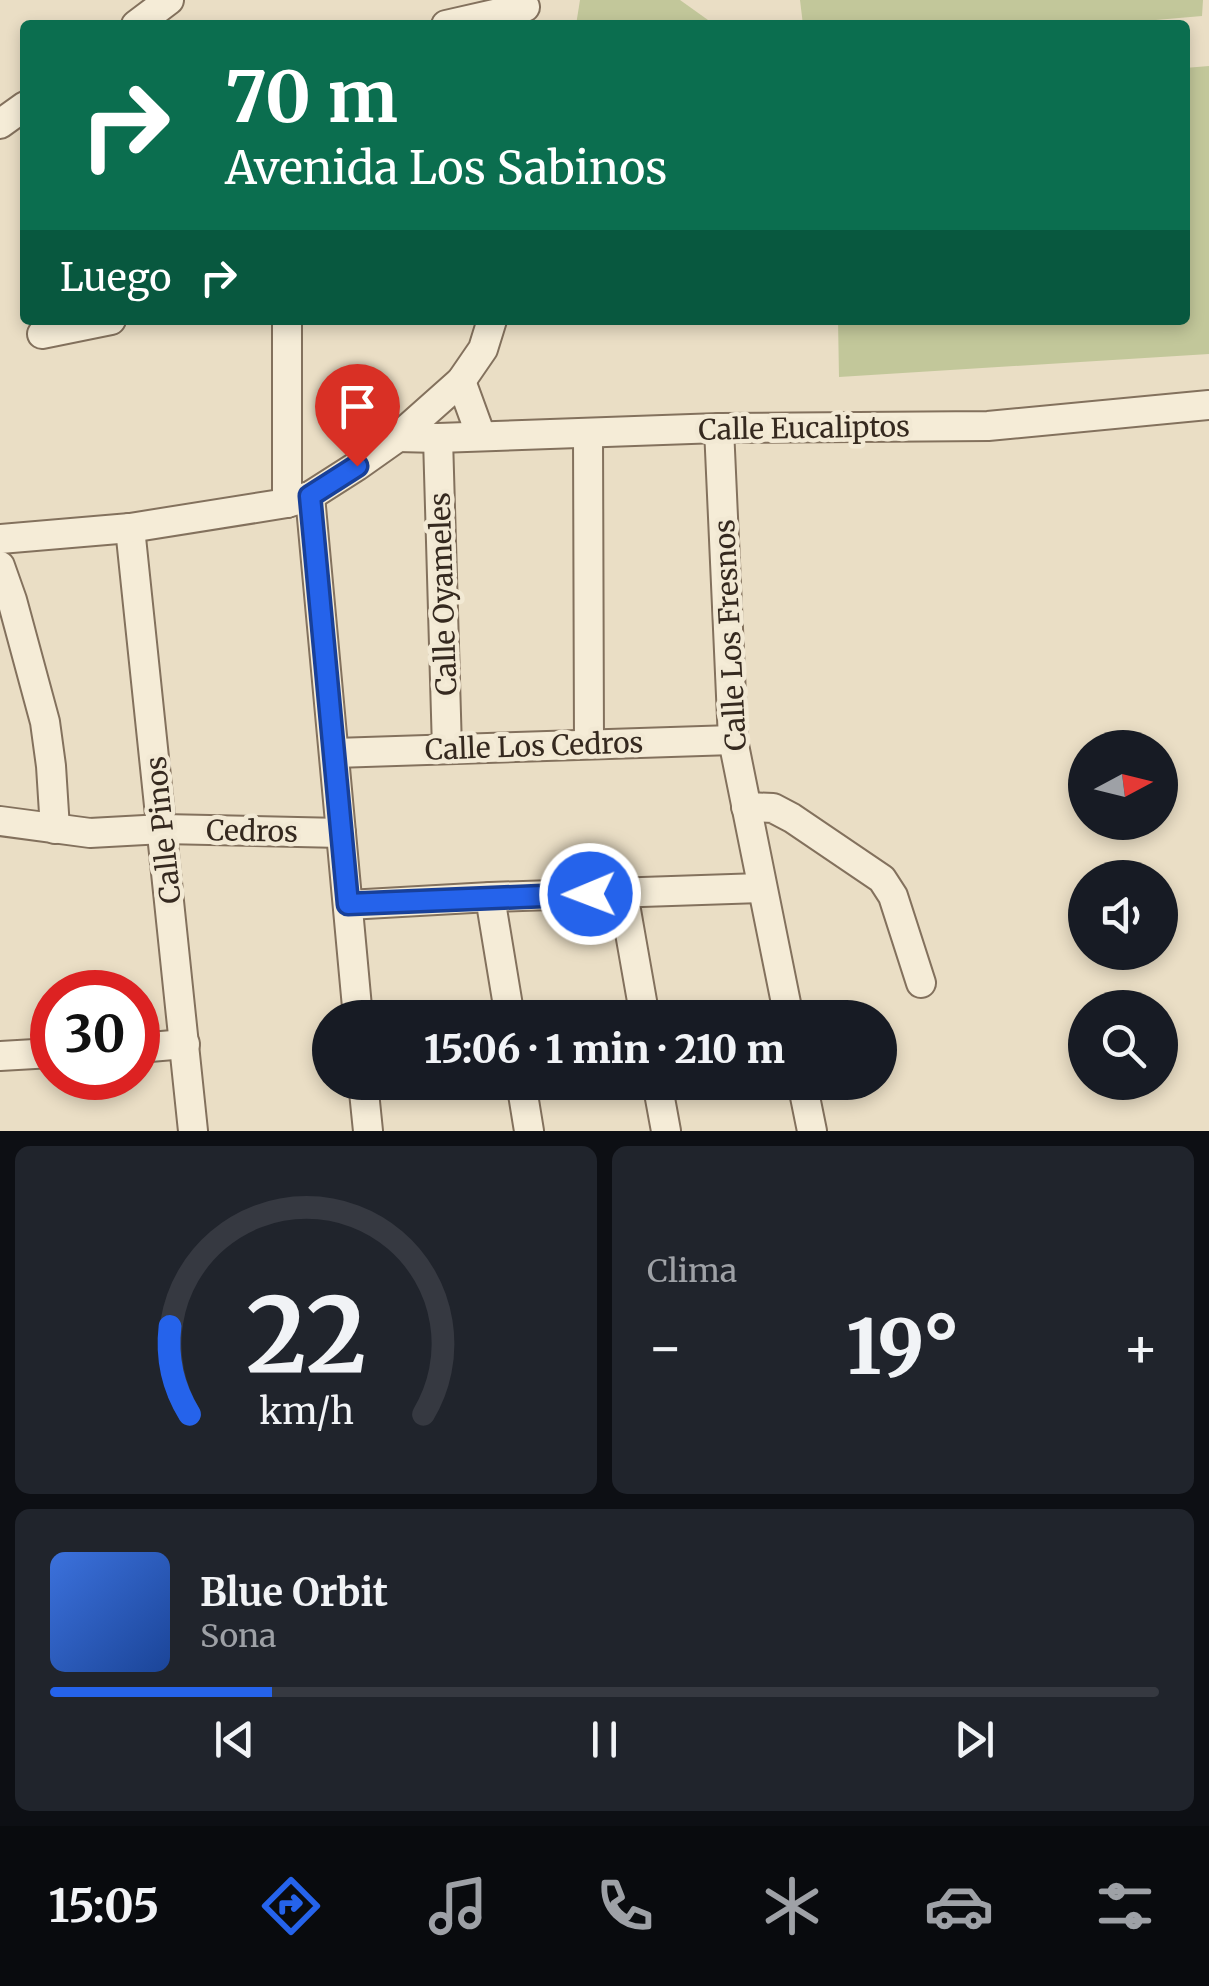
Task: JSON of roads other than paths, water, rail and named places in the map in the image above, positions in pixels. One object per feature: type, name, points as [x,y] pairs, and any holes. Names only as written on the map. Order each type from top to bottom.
[{"type":"street","points":[[143,20],[170,0]]},
{"type":"street","points":[[474,20],[525,11]]},
{"type":"street","points":[[42,334],[86,325]]},
{"type":"street","points":[[287,325],[299,500],[335,753],[356,1000]]},
{"type":"street","points":[[0,539],[130,528],[299,500],[398,437],[461,381],[483,349],[490,325]]},
{"type":"street","points":[[461,381],[481,436]]},
{"type":"street","name":"Calle Eucaliptos","points":[[398,437],[719,428],[988,426],[1209,405]]},
{"type":"street","name":"Calle Los Fresnos","points":[[719,428],[733,740],[784,1000]]},
{"type":"street","points":[[588,434],[590,744]]},
{"type":"street","name":"Calle Oyameles","points":[[438,438],[447,749]]},
{"type":"street","name":"Calle Pinos","points":[[130,528],[194,1131]]},
{"type":"street","points":[[0,566],[45,722],[55,829]]},
{"type":"street","name":"Calle Los Cedros","points":[[335,753],[733,740]]},
{"type":"street","points":[[746,807],[773,808],[792,818],[882,879],[893,896],[921,983]]},
{"type":"street","name":"Cedros","points":[[0,821],[90,832],[163,829],[341,833]]},
{"type":"street","points":[[348,904],[762,888]]},
{"type":"street","points":[[623,893],[642,1000]]},
{"type":"street","points":[[490,897],[507,1000]]},
{"type":"street","points":[[160,1046],[186,1044]]},
{"type":"street","points":[[0,1056],[30,1054]]},
{"type":"street","points":[[365,1100],[368,1131]]},
{"type":"street","points":[[524,1100],[529,1131]]},
{"type":"street","points":[[660,1100],[666,1131]]},
{"type":"street","points":[[806,1100],[812,1131]]}]
